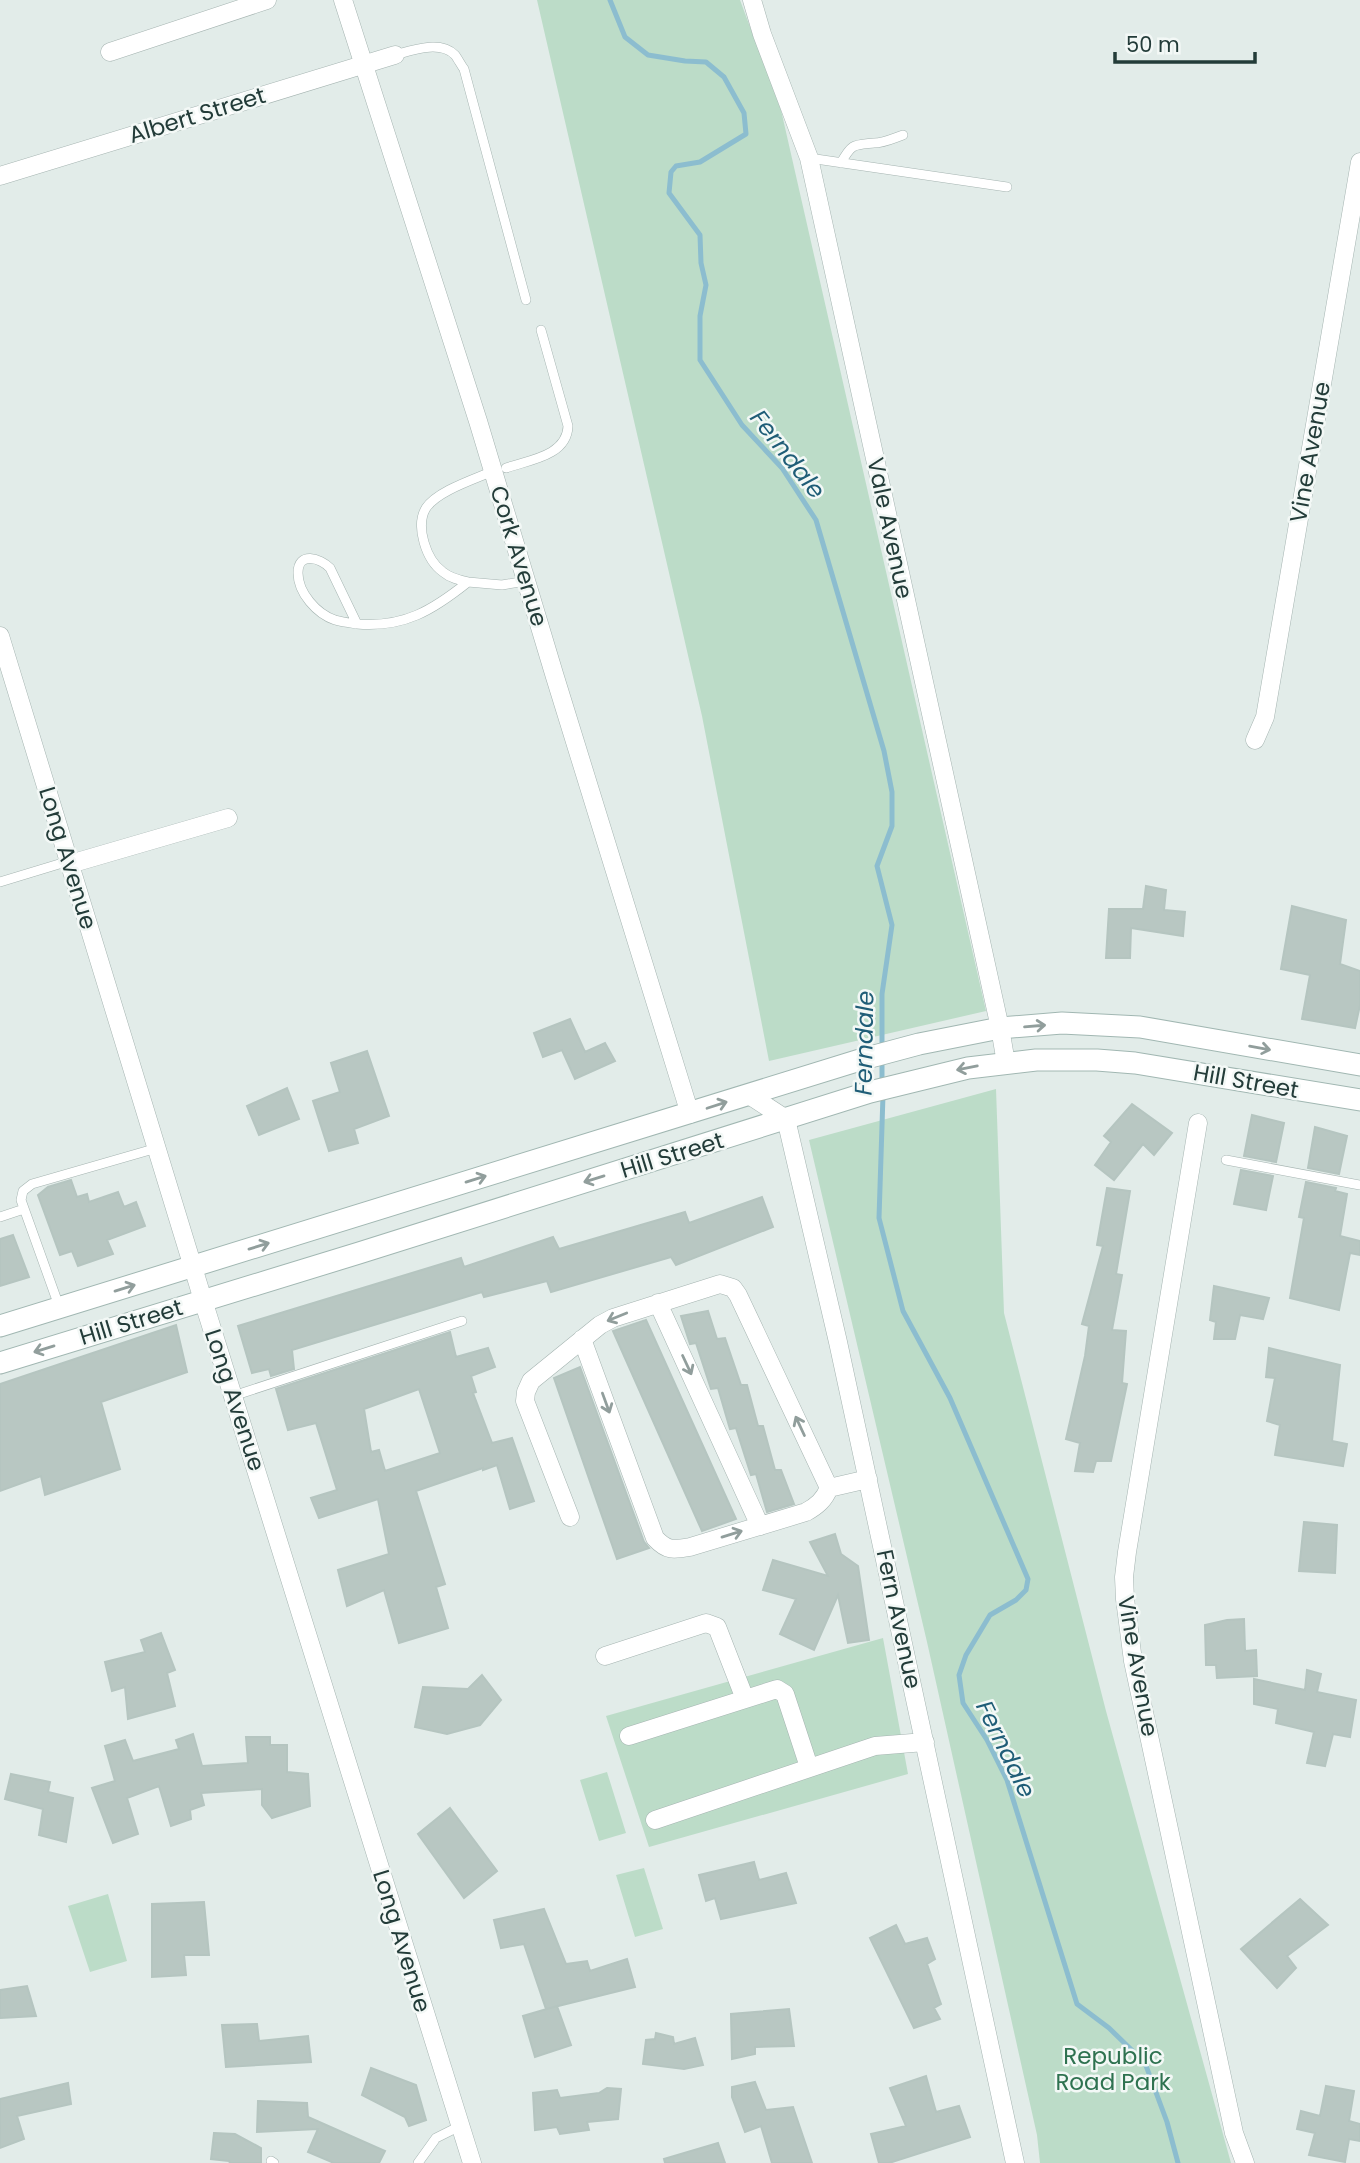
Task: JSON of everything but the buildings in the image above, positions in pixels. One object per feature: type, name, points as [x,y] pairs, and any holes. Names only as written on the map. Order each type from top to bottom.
[{"type":"main road","name":"Hill Street","points":[[0,1326],[863,1059],[919,1044],[1000,1028],[1062,1023],[1140,1027],[1360,1065]]},
{"type":"main road","name":"Hill Street","points":[[0,1363],[870,1092],[968,1068],[1036,1060],[1135,1063],[1360,1100]]},
{"type":"street","points":[[110,52],[267,0]]},
{"type":"street","name":"Cork Avenue","points":[[343,0],[500,470],[526,581],[691,1114]]},
{"type":"street","name":"Vale Avenue","points":[[752,0],[762,34],[809,158],[1006,1063]]},
{"type":"street","name":"Albert Street","points":[[0,176],[395,55]]},
{"type":"street","name":"Vine Avenue","points":[[1255,740],[1265,716],[1360,162]]},
{"type":"street","name":"Long Avenue","points":[[0,636],[203,1300],[472,2163]]},
{"type":"street","points":[[70,863],[228,818]]},
{"type":"street","points":[[749,1095],[786,1119]]},
{"type":"street","name":"Fern Avenue","points":[[786,1119],[816,1241],[925,1742],[1011,2161]]},
{"type":"street","name":"Vine Avenue","points":[[1198,1123],[1140,1465],[1124,1577],[1133,1661],[1234,2133],[1245,2163]]},
{"type":"street","points":[[570,1517],[525,1401],[531,1381],[582,1339],[600,1325],[613,1318],[720,1284],[733,1288],[829,1488],[816,1507],[806,1512],[690,1547],[674,1549],[662,1546],[655,1538],[582,1339]]},
{"type":"street","points":[[658,1303],[760,1525]]},
{"type":"street","points":[[829,1488],[868,1479]]},
{"type":"street","points":[[605,1657],[706,1623],[712,1624],[717,1627],[745,1699]]},
{"type":"street","points":[[629,1736],[777,1689],[785,1694],[809,1767]]},
{"type":"street","points":[[655,1820],[875,1746],[925,1742]]},
{"type":"lane","points":[[395,55],[416,49],[445,49],[455,55],[464,69],[526,300]]},
{"type":"lane","points":[[841,163],[848,150],[860,143],[876,144],[903,135]]},
{"type":"lane","points":[[809,158],[1007,187]]},
{"type":"lane","points":[[526,581],[502,585],[452,578],[432,561],[422,532],[422,519],[427,507],[452,489],[555,452],[568,434],[541,330]]},
{"type":"lane","points":[[357,624],[330,568],[313,557],[305,559],[298,573],[300,585],[308,600],[322,614],[357,624],[403,621],[428,611],[468,582]]},
{"type":"lane","points":[[0,882],[70,863]]},
{"type":"lane","points":[[60,1308],[21,1200],[23,1191],[32,1184],[158,1148]]},
{"type":"lane","points":[[1226,1160],[1360,1185]]},
{"type":"lane","points":[[0,1217],[24,1209]]},
{"type":"lane","points":[[233,1396],[462,1321]]},
{"type":"lane","points":[[418,2163],[436,2138],[460,2126]]},
{"type":"green space","points":[[537,0],[740,0],[781,110],[986,1011],[769,1061],[702,716]]},
{"type":"green space","name":"Republic Road Park","points":[[996,1089],[1004,1313],[1106,1711],[1231,2163],[1040,2163],[1037,2135],[927,1642],[809,1140]]},
{"type":"green space","points":[[883,1638],[908,1774],[649,1847],[606,1716]]},
{"type":"green space","points":[[607,1772],[626,1833],[599,1841],[580,1780]]},
{"type":"green space","points":[[644,1868],[663,1929],[635,1937],[616,1875]]},
{"type":"green space","points":[[108,1894],[127,1961],[90,1972],[68,1906]]},
{"type":"waterway","name":"Ferndale","points":[[610,0],[625,37],[648,55],[706,62],[724,77],[744,113],[746,134],[700,162],[676,166],[671,172],[669,193],[700,235],[701,263],[706,285],[700,316],[700,360],[742,425],[782,468],[816,520],[884,751],[892,792],[892,826],[877,866],[892,925],[882,994],[882,1050]]},
{"type":"waterway","name":"Ferndale","points":[[882,1060],[882,1085]]},
{"type":"waterway","name":"Ferndale","points":[[883,1095],[879,1218],[903,1311],[950,1398],[1028,1579],[1026,1590],[1016,1600],[990,1615],[966,1655],[959,1675],[963,1703],[987,1740],[1007,1780],[1077,2004],[1109,2028],[1145,2063],[1167,2122],[1178,2163]]}]
